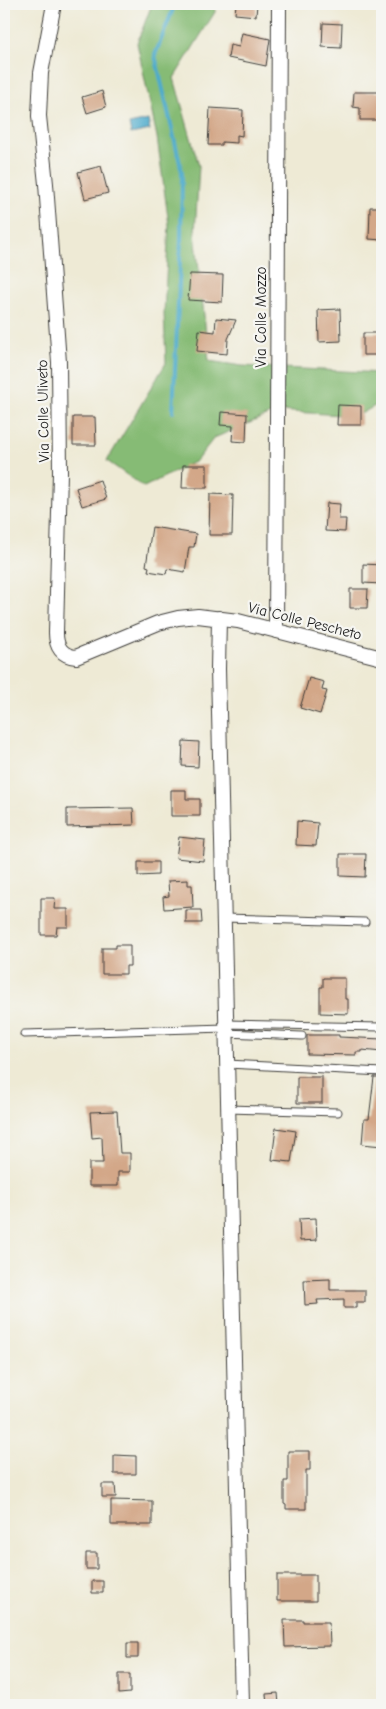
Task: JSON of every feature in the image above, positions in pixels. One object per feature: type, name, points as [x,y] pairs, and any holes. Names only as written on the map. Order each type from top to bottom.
[{"type":"street","name":"Via Colle Uliveto","points":[[54,4],[41,73],[39,116],[59,362],[60,472],[57,644],[62,652],[76,657],[158,623],[188,617],[219,618]]},
{"type":"street","name":"Via Colle Mozzo","points":[[276,631],[279,4]]},
{"type":"street","name":"Via Colle Pescheto","points":[[219,618],[382,658]]},
{"type":"street","points":[[219,618],[218,669],[223,918],[242,1705]]},
{"type":"lane","points":[[223,918],[365,922]]},
{"type":"lane","points":[[24,1034],[226,1028],[382,1027]]},
{"type":"lane","points":[[226,1028],[302,1036]]},
{"type":"lane","points":[[227,1064],[382,1072]]},
{"type":"lane","points":[[228,1109],[338,1112]]},
{"type":"green space","points":[[152,4],[216,4],[215,12],[174,78],[199,166],[195,233],[209,361],[242,366],[382,373],[382,402],[357,416],[278,411],[214,438],[196,461],[144,487],[107,461],[166,363],[164,313],[169,225],[157,137],[137,43]]},
{"type":"water","points":[[148,120],[150,130],[131,134],[129,124]]},
{"type":"building","points":[[236,4],[257,4],[256,16],[235,14]]},
{"type":"building","points":[[323,23],[342,24],[341,48],[322,47]]},
{"type":"building","points":[[242,33],[270,39],[266,66],[228,58],[230,45],[239,47]]},
{"type":"building","points":[[102,91],[106,107],[87,113],[82,97]]},
{"type":"building","points":[[354,92],[382,92],[382,120],[360,120],[360,108],[353,107]]},
{"type":"building","points":[[210,108],[243,110],[242,136],[237,135],[237,143],[222,142],[222,145],[208,145]]},
{"type":"building","points":[[101,166],[108,193],[85,199],[78,172]]},
{"type":"building","points":[[370,207],[382,207],[382,240],[369,239]]},
{"type":"building","points":[[190,274],[223,275],[222,302],[188,300]]},
{"type":"building","points":[[340,309],[341,341],[319,342],[318,310]]},
{"type":"building","points":[[216,318],[236,320],[228,339],[227,354],[197,351],[199,330],[215,332]]},
{"type":"building","points":[[363,333],[382,333],[382,355],[363,355]]},
{"type":"building","points":[[338,405],[361,406],[361,425],[337,425]]},
{"type":"building","points":[[221,412],[247,414],[246,442],[232,441],[233,426],[220,425]]},
{"type":"building","points":[[73,417],[95,417],[96,445],[73,445]]},
{"type":"building","points":[[183,465],[207,465],[207,488],[182,488]]},
{"type":"building","points":[[100,480],[106,499],[82,506],[76,488]]},
{"type":"building","points":[[210,494],[233,495],[232,535],[209,535]]},
{"type":"building","points":[[327,503],[340,504],[339,519],[346,519],[345,532],[325,531]]},
{"type":"building","points":[[152,527],[196,534],[194,547],[189,547],[185,572],[167,569],[166,574],[148,571],[149,567],[146,566]]},
{"type":"building","points":[[363,564],[382,565],[382,584],[363,583]]},
{"type":"building","points":[[350,589],[368,589],[367,608],[350,608]]},
{"type":"building","points":[[309,678],[324,682],[322,690],[327,691],[320,714],[300,708]]},
{"type":"building","points":[[183,741],[199,742],[198,767],[182,766]]},
{"type":"building","points":[[171,790],[186,790],[186,799],[200,799],[200,816],[171,816]]},
{"type":"building","points":[[133,808],[134,825],[67,827],[67,809]]},
{"type":"building","points":[[297,821],[318,823],[316,846],[296,845]]},
{"type":"building","points":[[179,837],[205,840],[203,861],[176,858]]},
{"type":"building","points":[[340,854],[366,854],[365,877],[340,876]]},
{"type":"building","points":[[138,862],[158,862],[158,875],[138,876]]},
{"type":"building","points":[[188,880],[188,885],[192,885],[193,907],[164,909],[163,897],[169,896],[168,881]]},
{"type":"building","points":[[41,898],[55,898],[54,909],[68,909],[68,927],[57,927],[56,935],[41,935]]},
{"type":"building","points":[[186,910],[201,910],[202,923],[186,923]]},
{"type":"building","points":[[116,945],[130,945],[130,966],[126,966],[126,974],[102,974],[102,948],[116,948]]},
{"type":"building","points":[[323,978],[345,978],[345,999],[348,999],[348,1014],[320,1013],[320,987],[323,987]]},
{"type":"building","points":[[307,1035],[339,1035],[339,1037],[382,1039],[382,1052],[362,1050],[362,1052],[356,1052],[356,1055],[307,1054]]},
{"type":"building","points":[[297,1077],[322,1077],[322,1103],[297,1103]]},
{"type":"building","points":[[374,1077],[382,1077],[382,1146],[362,1144],[364,1119],[369,1119]]},
{"type":"building","points":[[117,1111],[120,1153],[130,1153],[130,1172],[118,1172],[118,1186],[89,1186],[89,1163],[103,1163],[102,1137],[92,1138],[90,1112]]},
{"type":"building","points":[[276,1128],[296,1131],[291,1162],[272,1160]]},
{"type":"building","points":[[316,1218],[317,1240],[300,1241],[299,1219]]},
{"type":"building","points":[[330,1279],[330,1290],[365,1290],[365,1302],[356,1302],[356,1308],[344,1308],[344,1299],[317,1300],[318,1304],[305,1305],[304,1280]]},
{"type":"building","points":[[288,1451],[310,1451],[310,1470],[306,1470],[306,1509],[286,1509],[284,1504],[284,1481],[288,1481]]},
{"type":"building","points":[[114,1455],[136,1456],[136,1474],[114,1474]]},
{"type":"building","points":[[102,1484],[115,1484],[116,1497],[102,1497]]},
{"type":"building","points":[[111,1500],[152,1501],[152,1525],[111,1525]]},
{"type":"building","points":[[86,1553],[97,1553],[97,1569],[86,1569]]},
{"type":"building","points":[[277,1575],[316,1575],[316,1601],[277,1601]]},
{"type":"building","points":[[92,1581],[103,1581],[103,1593],[92,1593]]},
{"type":"building","points":[[284,1620],[329,1622],[330,1646],[285,1647]]},
{"type":"building","points":[[127,1643],[138,1643],[138,1658],[127,1658]]},
{"type":"building","points":[[119,1674],[130,1674],[130,1693],[119,1694]]},
{"type":"building","points":[[278,1693],[279,1705],[267,1705],[266,1694]]},
{"type":"waterway","points":[[173,412],[181,240],[182,172],[155,55],[175,4]]}]
